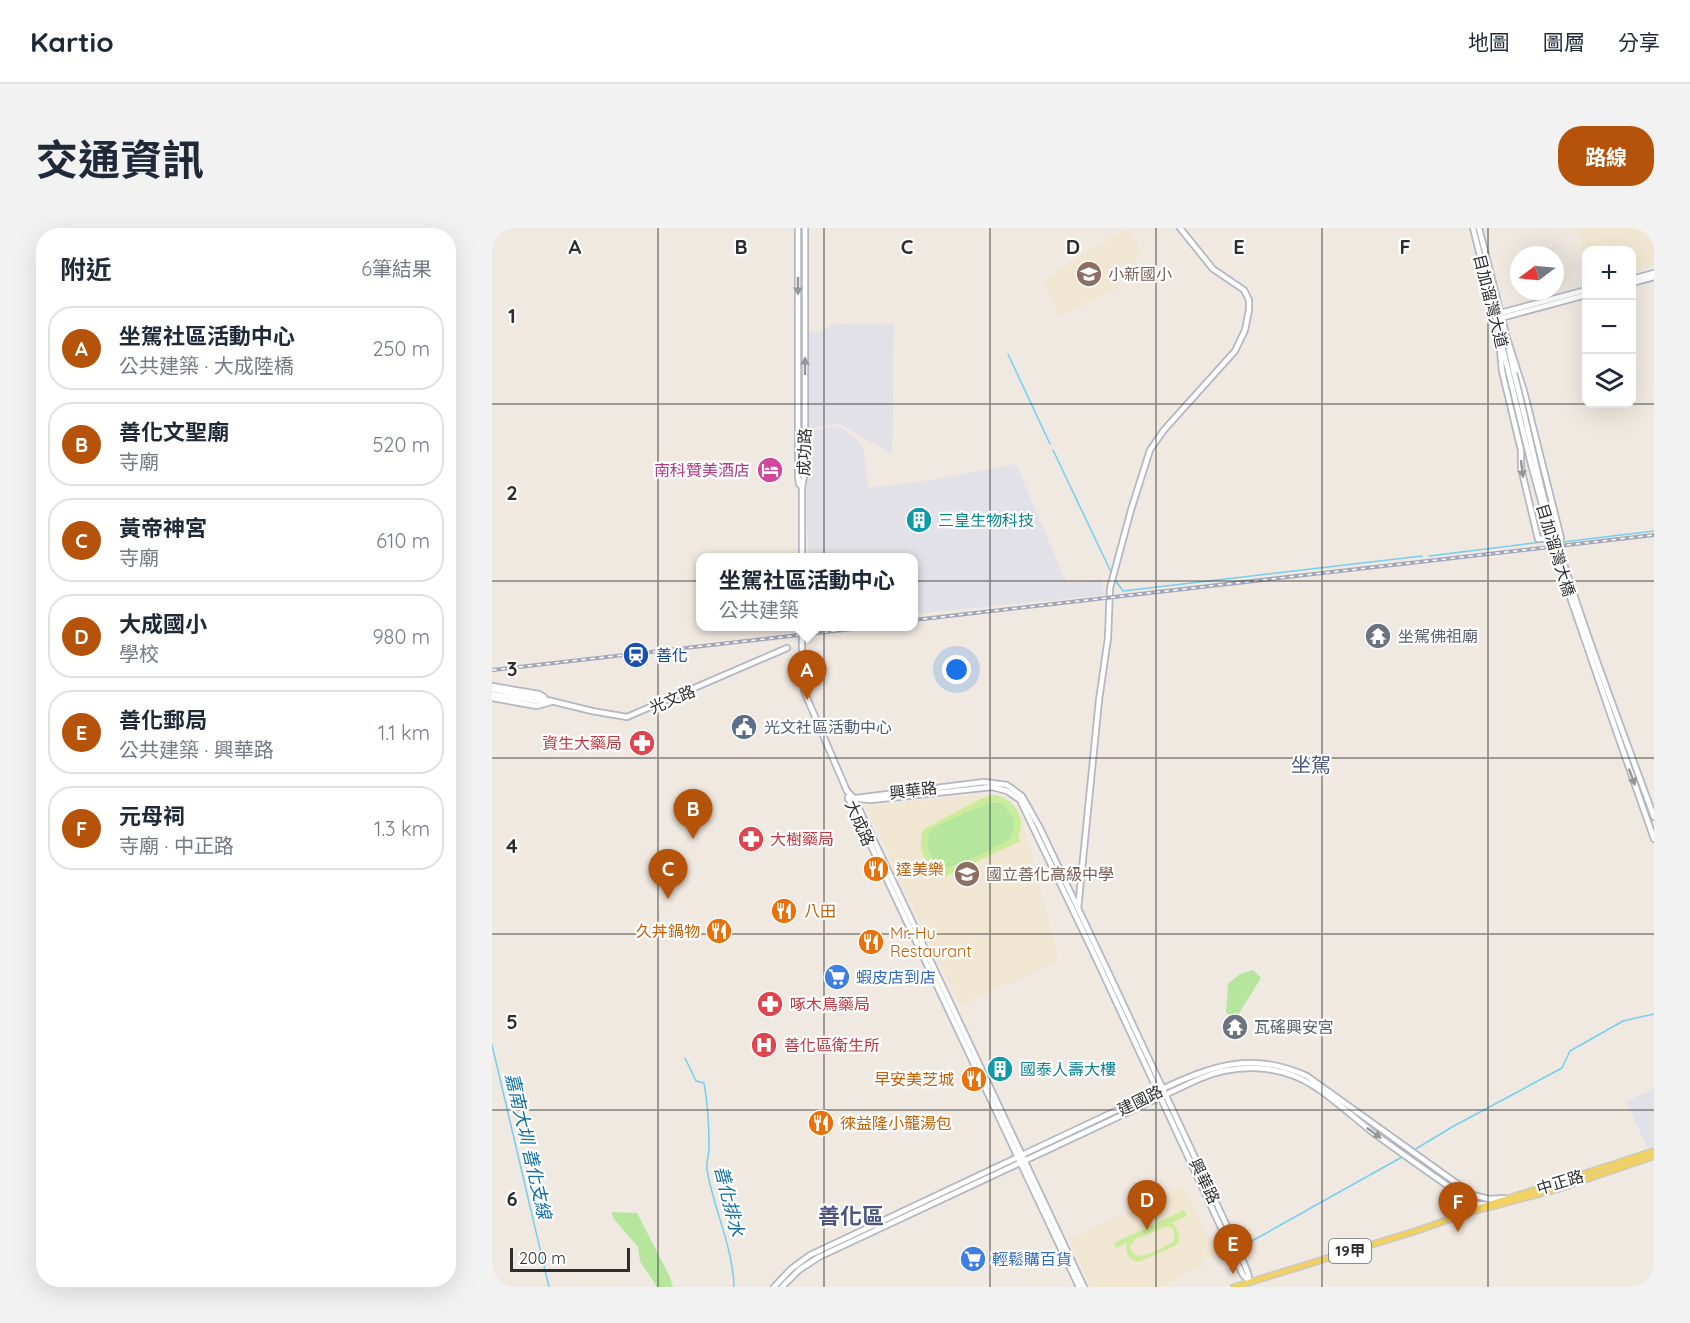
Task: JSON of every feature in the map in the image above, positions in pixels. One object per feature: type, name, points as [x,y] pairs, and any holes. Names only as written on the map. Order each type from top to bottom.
[{"type":"main road","name":"中正路","points":[[1467,1213],[1484,1205],[1506,1201],[1654,1151]]},
{"type":"main road","name":"中正路","points":[[1234,1287],[1654,1156]]},
{"type":"street","name":"成功路","points":[[798,228],[798,476],[802,487]]},
{"type":"street","name":"成功路","points":[[802,487],[805,431],[805,228]]},
{"type":"street","points":[[1078,909],[1099,700],[1108,638],[1110,588],[1128,521],[1148,454],[1164,430],[1235,351],[1245,330],[1249,310],[1248,298],[1244,290],[1213,269],[1180,228]]},
{"type":"street","name":"目加溜灣大道","points":[[1473,228],[1498,316],[1504,329],[1512,374]]},
{"type":"street","name":"目加溜灣大道","points":[[1479,228],[1498,316],[1498,329],[1512,374]]},
{"type":"street","points":[[1636,280],[1654,273]]},
{"type":"street","points":[[1636,280],[1654,277]]},
{"type":"street","points":[[1498,316],[1582,291]]},
{"type":"street","points":[[1498,316],[1582,296]]},
{"type":"street","points":[[1498,329],[1502,371],[1521,450],[1521,468],[1538,539],[1561,538],[1524,391],[1504,329]]},
{"type":"street","name":"目加溜灣大橋","points":[[1512,374],[1552,525],[1616,721]]},
{"type":"street","points":[[802,487],[802,553]]},
{"type":"street","name":"大成路","points":[[802,631],[801,670],[804,691],[847,791],[1084,1287]]},
{"type":"street","name":"光文路","points":[[551,702],[609,714],[634,716],[788,648]]},
{"type":"street","points":[[492,687],[539,694],[551,702]]},
{"type":"street","points":[[492,687],[539,700]]},
{"type":"street","points":[[492,696],[537,706],[551,702]]},
{"type":"street","points":[[492,696],[551,702]]},
{"type":"street","points":[[1616,721],[1654,817]]},
{"type":"street","points":[[1616,721],[1654,840]]},
{"type":"street","name":"興華路","points":[[851,799],[984,782],[1012,787],[1027,803],[1078,909],[1161,1093]]},
{"type":"street","name":"興華路","points":[[851,799],[871,800],[992,787],[1007,790],[1020,800],[1241,1256],[1250,1282]]},
{"type":"street","name":"建國路","points":[[782,1287],[793,1275],[819,1257],[1161,1093],[1196,1074],[1224,1065],[1254,1062],[1284,1066],[1315,1080],[1473,1195],[1506,1201]]},
{"type":"street","name":"建國路","points":[[1161,1093],[1220,1071],[1253,1067],[1283,1072],[1313,1085],[1371,1131],[1469,1201],[1484,1205]]},
{"type":"street","name":"大成路","points":[[1021,1159],[1078,1287]]},
{"type":"street","name":"建國路","points":[[774,1287],[791,1269],[810,1255],[1021,1159]]},
{"type":"shaded area","points":[[1577,228],[1654,228],[1654,264],[1636,268],[1636,246],[1582,246],[1582,250]]},
{"type":"shaded area","name":"小新國小","points":[[1126,229],[1143,251],[1128,266],[1118,286],[1114,291],[1058,316],[1045,281],[1065,265]]},
{"type":"shaded area","points":[[894,323],[892,454],[841,425],[832,424],[807,430],[808,332],[813,331],[814,334],[835,324]]},
{"type":"shaded area","points":[[833,426],[841,428],[856,439],[864,449],[868,488],[931,480],[1016,464],[1067,584],[1102,579],[1104,595],[918,614],[918,553],[809,553],[807,432]]},
{"type":"shaded area","name":"國立善化高級中學","points":[[991,794],[1004,797],[1020,811],[1058,961],[960,1006],[866,806]]},
{"type":"shaded area","points":[[1654,1089],[1654,1147],[1648,1149],[1626,1102]]},
{"type":"shaded area","points":[[1184,1185],[1217,1253],[1202,1261],[1204,1265],[1160,1287],[1091,1287],[1069,1239]]},
{"type":"green space","points":[[1000,796],[1014,806],[1021,821],[1020,841],[945,877],[929,863],[923,854],[921,839],[924,829],[982,798]],"holes":[[[990,802],[1001,803],[1009,811],[1013,820],[1014,830],[1009,840],[953,866],[938,864],[933,859],[927,846],[928,835],[933,827]]]},
{"type":"green space","points":[[990,802],[1001,803],[1011,815],[1014,830],[1009,840],[953,866],[945,867],[935,861],[929,852],[927,843],[928,835],[933,827]]},
{"type":"green space","points":[[1253,970],[1261,978],[1236,1018],[1226,1013],[1228,984],[1240,974]]},
{"type":"green space","points":[[1184,1210],[1187,1216],[1171,1223],[1175,1225],[1179,1236],[1179,1242],[1175,1246],[1138,1262],[1128,1255],[1127,1243],[1116,1248],[1114,1243]],"holes":[[[1167,1226],[1174,1233],[1173,1242],[1142,1256],[1132,1252],[1130,1246],[1135,1239]]]},
{"type":"green space","points":[[611,1212],[637,1213],[673,1287],[657,1287],[640,1261],[638,1247],[614,1219]]},
{"type":"waterway","points":[[1008,354],[1050,444]]},
{"type":"waterway","points":[[1053,450],[1111,572]]},
{"type":"waterway","points":[[1563,542],[1654,531]]},
{"type":"waterway","points":[[1429,556],[1542,542],[1550,543]]},
{"type":"waterway","points":[[1115,580],[1123,591],[1422,556]]},
{"type":"waterway","points":[[1414,1150],[1562,1068],[1570,1051],[1623,1021],[1654,1014]]},
{"type":"waterway","name":"嘉南大圳 善化支線","points":[[492,1045],[549,1287]]},
{"type":"waterway","name":"善化排水","points":[[685,1058],[696,1081],[704,1083],[709,1131],[707,1170],[727,1243],[734,1287]]},
{"type":"waterway","points":[[1243,1246],[1402,1157]]},
{"type":"railway","points":[[918,620],[1654,535]]},
{"type":"railway","points":[[492,670],[835,631]]},
{"type":"place","name":"小新國小","points":[[1089,274]]},
{"type":"place","name":"南科贊美酒店","points":[[770,470]]},
{"type":"place","name":"三皇生物科技","points":[[919,520]]},
{"type":"place","name":"坐駕佛祖廟","points":[[1378,636]]},
{"type":"place","name":"善化","points":[[636,655]]},
{"type":"place","name":"坐駕社區活動中心","points":[[807,700]]},
{"type":"place","name":"光文社區活動中心","points":[[744,727]]},
{"type":"place","name":"資生大藥局","points":[[642,743]]},
{"type":"place","name":"善化文聖廟","points":[[693,839]]},
{"type":"place","name":"大樹藥局","points":[[751,839]]},
{"type":"place","name":"達美樂","points":[[876,869]]},
{"type":"place","name":"國立善化高級中學","points":[[967,874]]},
{"type":"place","name":"黃帝神宮","points":[[668,899]]},
{"type":"place","name":"八田","points":[[784,911]]},
{"type":"place","name":"久丼鍋物","points":[[719,931]]},
{"type":"place","name":"Mr. Hu Restaurant","points":[[871,942]]},
{"type":"place","name":"蝦皮店到店","points":[[837,977]]},
{"type":"place","name":"啄木鳥藥局","points":[[770,1004]]},
{"type":"place","name":"瓦磘興安宮","points":[[1235,1027]]},
{"type":"place","name":"善化區衛生所","points":[[764,1045]]},
{"type":"place","name":"國泰人壽大樓","points":[[1000,1069]]},
{"type":"place","name":"早安美芝城","points":[[974,1079]]},
{"type":"place","name":"徠益隆小籠湯包","points":[[821,1123]]},
{"type":"place","name":"大成國小","points":[[1147,1230]]},
{"type":"place","name":"元母祠","points":[[1458,1232]]},
{"type":"place","name":"輕鬆購百貨","points":[[973,1259]]},
{"type":"place","name":"善化郵局","points":[[1233,1274]]},
{"type":"district","name":"坐駕","points":[[1311,765]]},
{"type":"district","name":"善化區","points":[[851,1216]]}]
